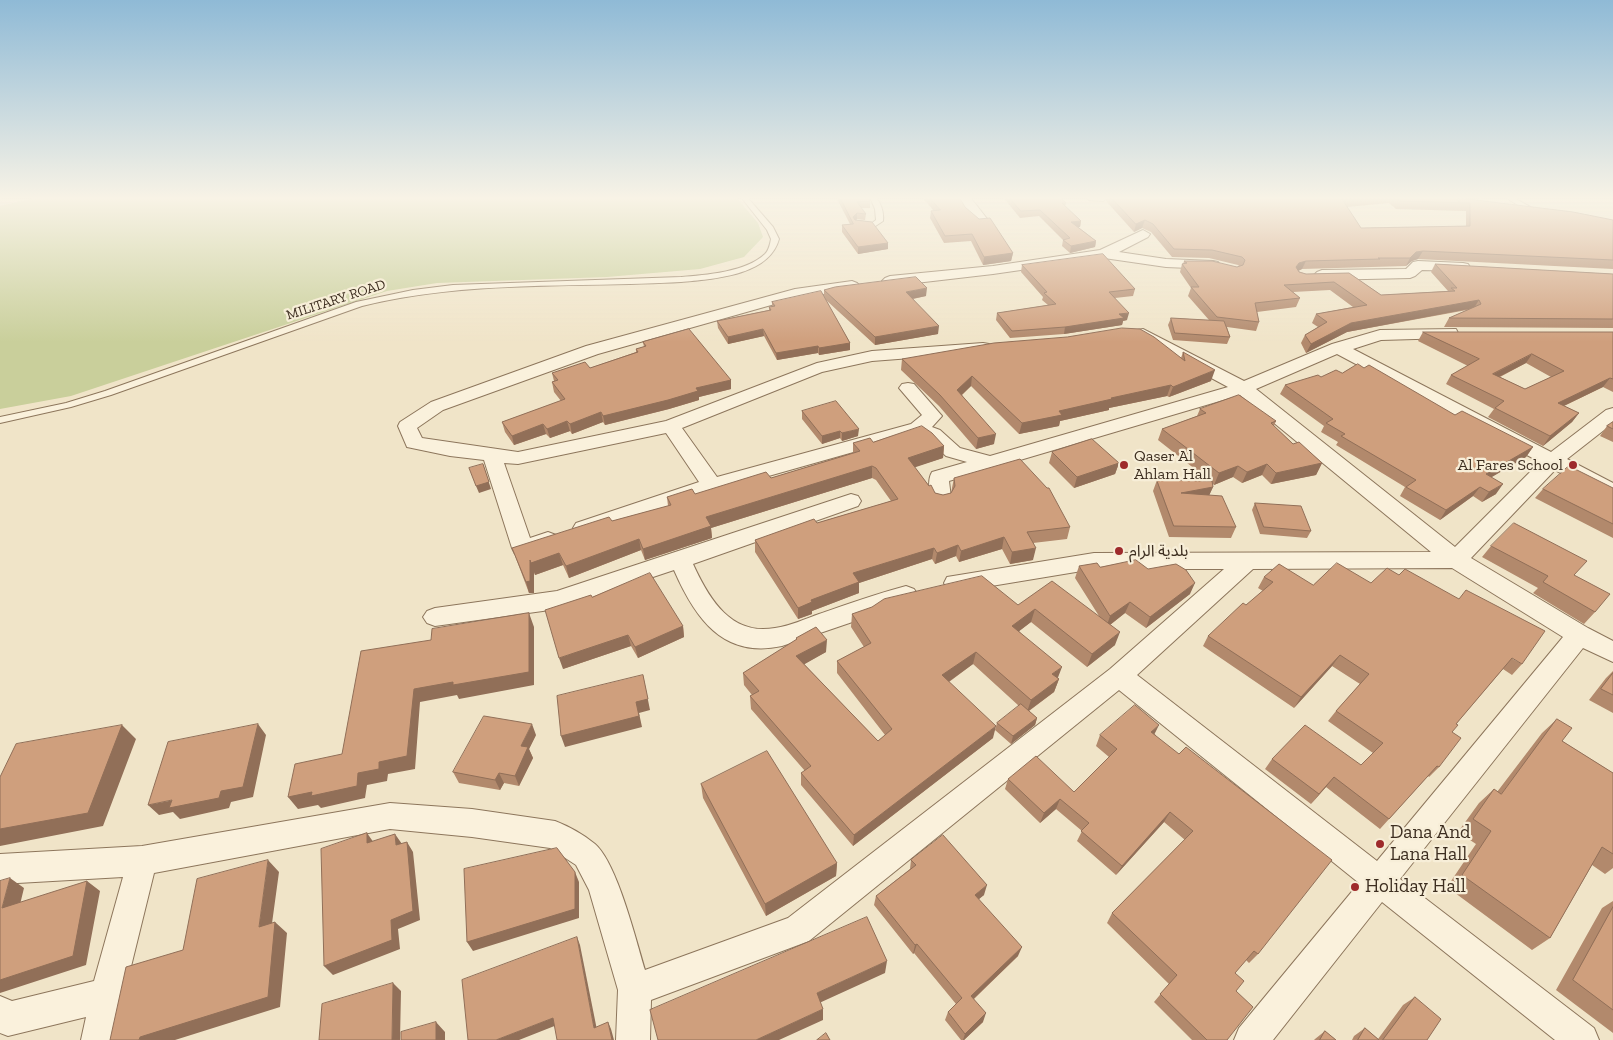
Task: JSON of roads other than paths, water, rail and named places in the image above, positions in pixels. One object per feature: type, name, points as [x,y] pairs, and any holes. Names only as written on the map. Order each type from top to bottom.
[{"type":"street","points":[[1104,254],[1121,246]]},
{"type":"street","points":[[997,346],[872,356],[817,368],[671,426],[518,458],[450,450],[414,443],[406,426],[437,406],[518,375],[592,350],[795,294],[993,270],[1104,254],[1166,263],[1209,264],[1225,268]]},
{"type":"street","points":[[1312,276],[1410,273],[1418,265],[1476,268]]},
{"type":"street","points":[[1126,332],[1140,333],[1243,388],[1456,560],[1579,635],[1613,652]]},
{"type":"street","points":[[941,498],[939,477],[1243,388],[1338,348],[1380,335],[1466,332]]},
{"type":"street","points":[[1338,348],[1613,492]]},
{"type":"street","points":[[492,455],[523,548],[712,484],[918,428],[933,416],[908,388]]},
{"type":"street","points":[[680,560],[693,590],[718,622],[734,633],[751,638],[769,639],[799,631],[872,604],[966,580],[1094,561],[1456,560],[1552,461],[1613,414]]},
{"type":"street","points":[[671,426],[712,484]]},
{"type":"street","points":[[918,428],[933,434],[953,452],[990,462]]},
{"type":"street","points":[[435,617],[557,600],[851,501]]},
{"type":"street","points":[[635,990],[798,930],[1119,676],[1247,561]]},
{"type":"street","points":[[1251,1040],[1579,635]]},
{"type":"street","points":[[1119,676],[1582,1040]]},
{"type":"street","points":[[0,869],[142,861],[390,816],[472,823],[555,835],[586,854],[603,884],[635,990],[634,1040]]},
{"type":"street","points":[[98,1040],[107,995],[142,861]]},
{"type":"street","points":[[0,1013],[8,1018],[107,995]]},
{"type":"lane","name":"MILITARY ROAD","points":[[0,420],[25,416],[100,396],[359,304],[401,294],[467,286],[611,283],[695,278],[723,274],[748,267],[765,258],[773,246]]},
{"type":"place","name":"Qaser Al Ahlam Hall","points":[[1124,465]]},
{"type":"place","name":"Al Fares School","points":[[1573,465]]},
{"type":"place","name":"بلدية الرام","points":[[1119,551]]},
{"type":"place","name":"Dana And Lana Hall","points":[[1380,844]]},
{"type":"place","name":"Holiday Hall","points":[[1355,887]]}]
